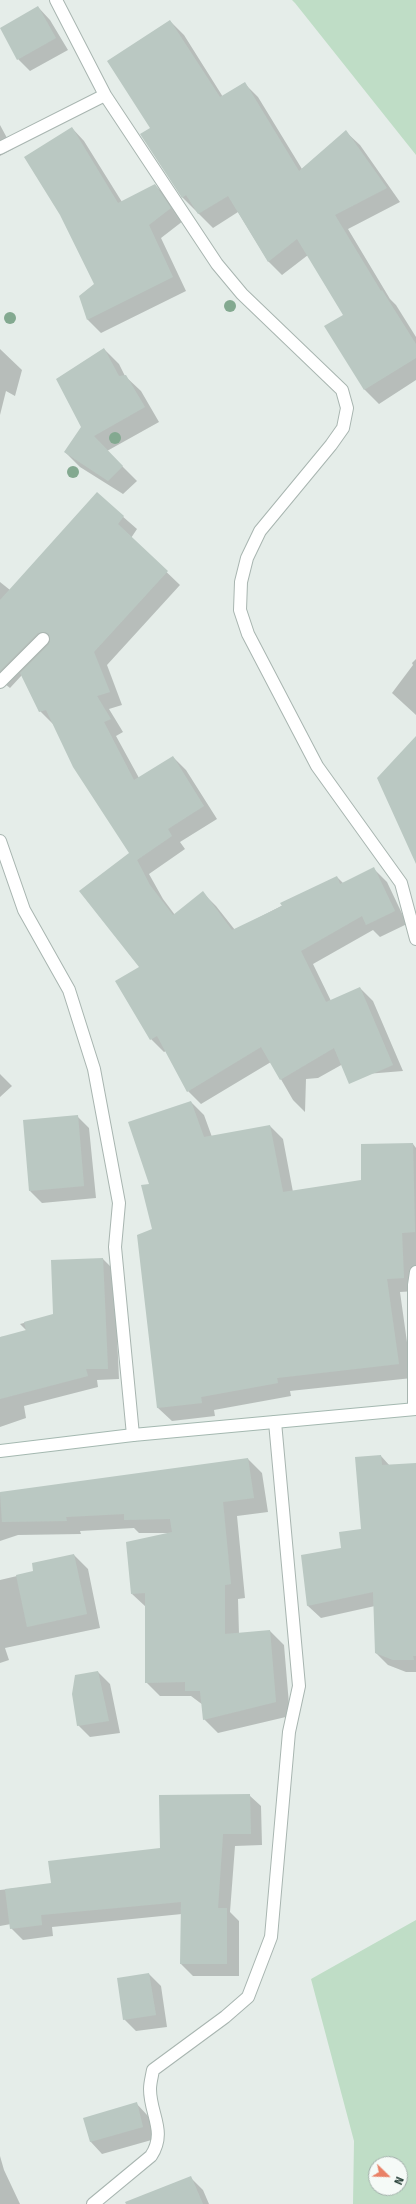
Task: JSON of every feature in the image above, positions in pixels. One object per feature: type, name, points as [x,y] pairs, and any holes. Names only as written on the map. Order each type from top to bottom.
[{"type":"street","points":[[56,0],[105,95],[222,270],[242,294],[342,390],[347,408],[343,428],[332,445],[260,531],[247,558],[241,582],[240,610],[248,634],[317,766],[401,883],[416,939]]},
{"type":"street","points":[[0,148],[105,95]]},
{"type":"street","points":[[0,682],[43,639]]},
{"type":"street","points":[[0,841],[24,910],[69,990],[94,1069],[119,1203],[115,1247],[133,1435]]},
{"type":"street","points":[[0,1451],[133,1435],[415,1409],[414,1284],[416,1272]]},
{"type":"street","points":[[93,2204],[151,2156],[157,2146],[159,2135],[150,2088],[153,2070],[225,2017],[248,1997],[270,1937],[289,1732],[299,1686],[275,1422]]},
{"type":"green space","points":[[292,0],[416,0],[416,155],[295,3]]},
{"type":"green space","points":[[416,1920],[416,2204],[353,2204],[354,2141],[311,1979]]},
{"type":"building","points":[[38,6],[56,38],[17,60],[0,28]]},
{"type":"building","points":[[170,20],[220,97],[245,82],[299,171],[346,130],[387,188],[335,215],[381,291],[382,290],[416,344],[416,358],[364,390],[324,326],[343,315],[297,239],[268,262],[228,196],[198,214],[186,195],[182,198],[140,134],[150,128],[107,61]]},
{"type":"building","points":[[72,127],[118,203],[155,184],[171,208],[149,225],[173,277],[87,320],[79,296],[94,284],[60,215],[24,157]]},
{"type":"building","points":[[104,348],[119,376],[126,375],[145,407],[94,436],[123,466],[108,481],[64,452],[81,427],[56,379]]},
{"type":"building","points":[[97,492],[124,516],[118,524],[168,571],[94,652],[110,692],[97,696],[111,719],[104,722],[134,780],[173,756],[204,806],[168,829],[172,836],[137,860],[150,885],[173,915],[203,891],[232,930],[282,906],[280,903],[337,876],[340,884],[374,867],[395,911],[366,925],[362,916],[301,951],[326,1002],[360,987],[393,1065],[349,1084],[334,1048],[280,1080],[261,1047],[187,1092],[157,1036],[150,1040],[115,981],[139,967],[79,891],[129,853],[73,767],[46,710],[39,712],[20,673],[49,644],[49,634],[45,632],[38,633],[0,671],[0,600]]},
{"type":"building","points":[[416,736],[416,864],[377,778]]},
{"type":"building","points":[[191,1101],[204,1137],[270,1125],[283,1192],[361,1180],[361,1144],[413,1143],[415,1232],[402,1233],[404,1278],[387,1279],[399,1364],[277,1378],[278,1383],[201,1397],[202,1403],[157,1408],[137,1235],[152,1229],[141,1185],[149,1184],[128,1122]]},
{"type":"building","points":[[78,1115],[84,1186],[29,1191],[23,1120]]},
{"type":"building","points":[[103,1258],[108,1369],[86,1369],[88,1376],[0,1399],[0,1337],[26,1330],[24,1322],[53,1314],[51,1260]]},
{"type":"building","points":[[381,1455],[382,1465],[416,1463],[416,1656],[413,1656],[414,1660],[393,1660],[375,1653],[373,1592],[307,1606],[301,1555],[341,1548],[339,1532],[361,1529],[355,1457]]},
{"type":"building","points":[[248,1458],[254,1498],[223,1502],[231,1584],[225,1585],[225,1634],[270,1630],[276,1702],[203,1720],[200,1691],[185,1691],[185,1682],[145,1683],[145,1593],[131,1594],[126,1542],[172,1532],[170,1519],[124,1520],[124,1514],[66,1517],[67,1521],[2,1522],[0,1492]]},
{"type":"building","points":[[74,1554],[87,1614],[27,1627],[16,1575],[33,1571],[32,1563]]},
{"type":"building","points":[[98,1671],[109,1721],[77,1726],[72,1694],[75,1675]]},
{"type":"building","points":[[250,1794],[251,1834],[223,1834],[218,1908],[227,1908],[227,1964],[180,1964],[181,1902],[41,1915],[42,1925],[10,1929],[5,1889],[51,1883],[48,1861],[160,1848],[159,1795]]},
{"type":"building","points":[[149,1973],[156,2015],[123,2020],[117,1978]]},
{"type":"building","points":[[137,2102],[143,2127],[90,2142],[83,2118]]},
{"type":"building","points":[[191,2176],[203,2204],[126,2204],[125,2202]]}]
